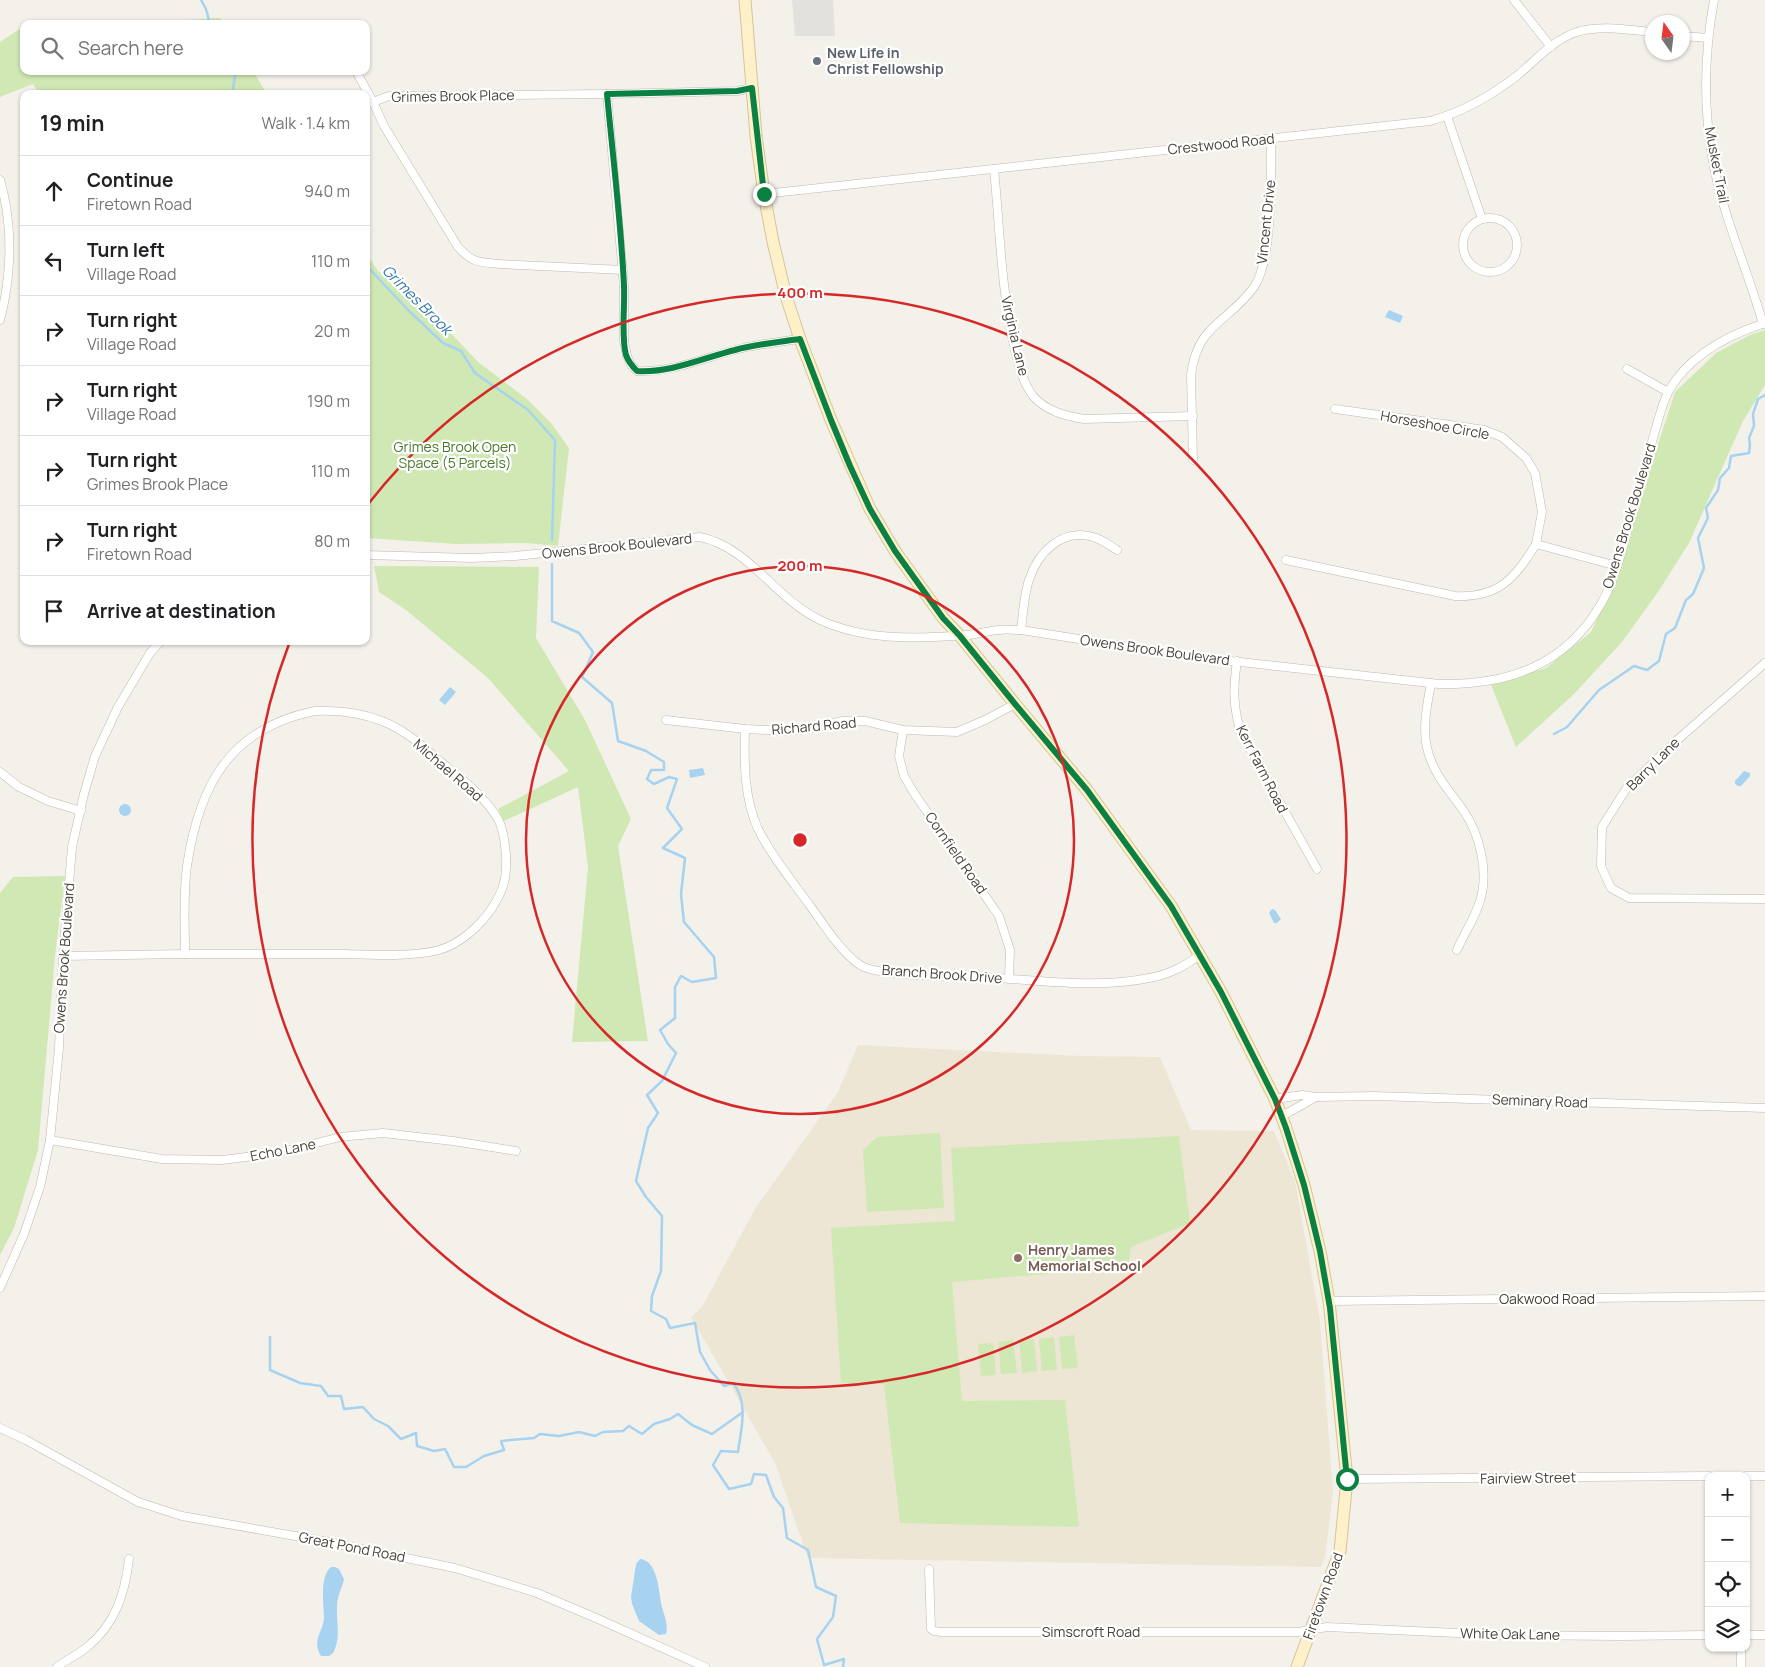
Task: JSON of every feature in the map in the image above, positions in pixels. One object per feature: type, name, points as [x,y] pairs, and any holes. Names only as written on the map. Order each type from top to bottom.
[{"type":"street","name":"Firetown Road","points":[[745,0],[752,88],[764,194],[786,296],[800,339],[831,420],[870,509],[911,575],[943,618],[1087,790],[1171,906],[1200,954],[1282,1116],[1304,1185],[1320,1251],[1328,1300],[1347,1479],[1340,1551],[1297,1667]]},
{"type":"street","points":[[1514,0],[1551,47]]},
{"type":"street","name":"Musket Trail","points":[[1714,0],[1708,38],[1707,104],[1714,167],[1726,210],[1764,323]]},
{"type":"street","name":"Crestwood Road","points":[[764,194],[1430,121],[1470,107],[1489,96],[1565,37],[1593,28],[1645,31]]},
{"type":"street","points":[[1690,37],[1708,38]]},
{"type":"street","points":[[358,75],[366,90]]},
{"type":"street","name":"Grimes Brook Place","points":[[623,270],[500,264],[468,259],[458,247],[384,126],[373,102],[389,96],[607,94],[737,91],[752,88]]},
{"type":"street","points":[[607,94],[623,270],[624,341],[631,365],[637,371],[665,369],[738,349],[800,339]]},
{"type":"street","points":[[370,97],[373,102]]},
{"type":"street","points":[[1447,116],[1482,219]]},
{"type":"street","name":"Vincent Drive","points":[[1193,460],[1191,375],[1196,351],[1206,334],[1254,286],[1263,265],[1271,194],[1271,139]]},
{"type":"street","name":"Virginia Lane","points":[[994,169],[1006,300],[1020,371],[1033,395],[1051,410],[1074,418],[1193,416]]},
{"type":"street","points":[[0,180],[7,214],[9,269],[0,320]]},
{"type":"street","points":[[1490,218],[1507,224],[1513,231],[1516,239],[1514,257],[1509,264],[1493,272],[1476,268],[1464,255],[1462,246],[1463,237],[1467,229],[1482,219],[1490,218]]},
{"type":"street","name":"Owens Brook Boulevard","points":[[370,555],[472,558],[516,556],[700,537],[713,540],[746,560],[796,605],[817,619],[851,631],[877,636],[960,636],[1000,629],[1021,630],[1128,648],[1237,661],[1431,682],[1464,684],[1491,681],[1519,674],[1543,662],[1567,645],[1587,625],[1602,602],[1617,566],[1668,392],[1683,372],[1713,347],[1724,340],[1764,323]]},
{"type":"street","points":[[1627,369],[1668,392]]},
{"type":"street","name":"Horseshoe Circle","points":[[1286,560],[1428,591],[1470,597],[1497,590],[1512,579],[1524,565],[1536,544],[1542,512],[1535,473],[1526,458],[1502,437],[1484,430],[1335,409]]},
{"type":"street","points":[[1021,630],[1028,582],[1034,566],[1053,543],[1066,537],[1093,537],[1117,550]]},
{"type":"street","points":[[1536,544],[1617,566]]},
{"type":"street","name":"Owens Brook Boulevard","points":[[0,1288],[24,1234],[40,1187],[50,1140],[59,1048],[63,956],[72,847],[84,794],[95,756],[118,707],[150,653],[157,645]]},
{"type":"street","name":"Kerr Farm Road","points":[[1237,661],[1233,697],[1235,713],[1241,733],[1317,869]]},
{"type":"street","name":"Barry Lane","points":[[1765,663],[1675,742],[1626,789],[1602,827],[1601,866],[1611,888],[1629,898],[1765,899]]},
{"type":"street","points":[[1431,682],[1426,718],[1426,738],[1429,754],[1439,779],[1464,811],[1471,824],[1481,850],[1483,869],[1480,901],[1457,950]]},
{"type":"street","name":"Richard Road","points":[[666,720],[745,729],[786,731],[808,729],[843,721],[865,721],[903,730],[957,732],[986,720],[1015,704]]},
{"type":"street","name":"Michael Road","points":[[63,956],[185,954],[378,955],[440,950],[461,940],[486,917],[498,899],[504,885],[506,865],[500,822],[476,792],[458,776],[412,738],[399,729],[381,721],[363,715],[315,711],[274,723],[247,740],[220,768],[202,806],[192,840],[187,867],[185,954]]},
{"type":"street","name":"Branch Brook Drive","points":[[745,729],[744,756],[747,795],[758,828],[824,925],[845,951],[861,966],[881,971],[921,975],[1009,978],[1077,983],[1150,978],[1192,961],[1200,954]]},
{"type":"street","name":"Cornfield Road","points":[[903,730],[899,756],[904,776],[998,916],[1010,950],[1009,978]]},
{"type":"street","points":[[0,772],[19,787],[48,801],[81,811]]},
{"type":"street","name":"Seminary Road","points":[[1275,1099],[1302,1095],[1316,1097],[1443,1097],[1765,1108]]},
{"type":"street","name":"Seminary Road","points":[[1282,1116],[1316,1097]]},
{"type":"street","name":"Echo Lane","points":[[50,1140],[162,1159],[196,1160],[246,1158],[312,1145],[340,1137],[383,1132],[516,1151]]},
{"type":"street","name":"Oakwood Road","points":[[1328,1300],[1765,1296]]},
{"type":"street","name":"Great Pond Road","points":[[0,1428],[26,1440],[138,1502],[182,1516],[318,1540],[455,1568],[537,1593],[705,1667]]},
{"type":"street","name":"Fairview Street","points":[[1347,1479],[1705,1476]]},
{"type":"street","points":[[1750,1476],[1765,1476]]},
{"type":"street","points":[[57,1667],[91,1644],[109,1623],[119,1606],[126,1584],[129,1559]]},
{"type":"street","name":"Simscroft Road","points":[[929,1569],[932,1628],[934,1631],[1298,1632],[1311,1630]]},
{"type":"street","name":"White Oak Lane","points":[[1311,1630],[1326,1627],[1501,1635],[1705,1635]]},
{"type":"street","points":[[1750,1635],[1765,1635]]},
{"type":"street","points":[[1741,1652],[1741,1667]]},
{"type":"shaded area","points":[[792,0],[833,0],[835,36],[795,36]]},
{"type":"shaded area","name":"Henry James Memorial School","points":[[858,1045],[1081,1056],[1160,1057],[1191,1130],[1274,1131],[1295,1181],[1320,1321],[1333,1492],[1325,1557],[1321,1567],[808,1558],[775,1463],[691,1317],[702,1307],[755,1209],[838,1092]]},
{"type":"green space","points":[[220,18],[221,20],[185,20]]},
{"type":"green space","points":[[20,30],[20,75],[255,75],[265,90],[37,90],[33,84],[0,97],[0,42]]},
{"type":"green space","name":"Grimes Brook Open Space (5 Parcels)","points":[[370,259],[378,271],[446,328],[478,362],[527,399],[551,423],[569,448],[558,546],[526,543],[456,544],[370,538]]},
{"type":"green space","points":[[1765,330],[1765,385],[1743,421],[1689,543],[1658,592],[1622,642],[1574,694],[1516,747],[1491,685],[1546,668],[1591,632],[1619,570],[1675,392],[1716,353],[1750,335]]},
{"type":"green space","points":[[374,566],[539,567],[536,638],[585,720],[631,819],[618,846],[648,1041],[572,1042],[588,867],[578,787],[504,821],[498,809],[569,771],[488,678],[406,610],[379,592]]},
{"type":"green space","points":[[65,876],[55,956],[38,1150],[14,1228],[0,1255],[0,893],[13,877]]},
{"type":"green space","points":[[940,1133],[944,1208],[867,1212],[863,1150],[877,1137]]},
{"type":"green space","points":[[1179,1136],[1190,1223],[1131,1247],[1128,1267],[952,1282],[962,1401],[1065,1400],[1079,1527],[900,1523],[884,1384],[841,1383],[831,1228],[955,1221],[951,1148]]},
{"type":"green space","points":[[1074,1335],[1078,1368],[1062,1369],[1059,1337]]},
{"type":"green space","points":[[1054,1337],[1057,1370],[1042,1371],[1039,1339]]},
{"type":"green space","points":[[1034,1339],[1037,1371],[1022,1373],[1019,1340]]},
{"type":"green space","points":[[1013,1340],[1017,1373],[1001,1374],[998,1342]]},
{"type":"green space","points":[[993,1343],[996,1375],[981,1376],[978,1344]]},
{"type":"water","points":[[1389,310],[1403,316],[1400,323],[1385,317]]},
{"type":"water","points":[[450,687],[456,692],[445,705],[439,700]]},
{"type":"water","points":[[703,768],[705,775],[690,778],[689,770]]},
{"type":"water","points":[[1744,771],[1750,773],[1750,776],[1741,786],[1738,786],[1735,784],[1735,781]]},
{"type":"water","points":[[127,804],[130,805],[130,815],[123,816],[120,815],[119,808],[120,805]]},
{"type":"water","points":[[1272,909],[1275,910],[1281,919],[1277,923],[1274,923],[1269,913]]},
{"type":"water","points":[[640,1559],[650,1564],[654,1570],[666,1622],[666,1634],[659,1635],[639,1621],[632,1604],[631,1597],[636,1564]]},
{"type":"water","points":[[331,1567],[339,1569],[344,1579],[337,1605],[338,1633],[333,1653],[329,1656],[321,1656],[317,1644],[324,1617],[325,1577]]},
{"type":"waterway","name":"Grimes Brook","points":[[201,0],[209,20]]},
{"type":"waterway","name":"Grimes Brook","points":[[233,90],[235,75]]},
{"type":"waterway","name":"Grimes Brook","points":[[370,269],[407,309],[443,343],[461,351],[475,373],[528,410],[555,440],[552,540]]},
{"type":"waterway","points":[[1554,734],[1567,727],[1599,690],[1634,666],[1647,670],[1659,661],[1666,634],[1675,628],[1686,600],[1693,594],[1704,568],[1698,538],[1708,518],[1706,508],[1718,490],[1720,478],[1729,468],[1731,456],[1749,453],[1749,438],[1754,426],[1753,414],[1758,399],[1765,395]]},
{"type":"waterway","name":"Grimes Brook","points":[[552,564],[552,621],[579,633],[593,652],[582,677],[612,703],[618,741],[646,751],[664,762],[664,770],[651,770],[647,779],[654,784],[669,777],[677,779],[667,808],[682,829],[663,848],[685,858],[681,894],[684,922],[714,957],[716,978],[692,982],[681,976],[675,987],[675,1018],[660,1030],[676,1053],[662,1081],[647,1095],[658,1113],[648,1128],[636,1181],[646,1197],[662,1216],[661,1271],[652,1296],[651,1311],[666,1319],[670,1328],[695,1323],[700,1352],[710,1370],[724,1386],[733,1383],[738,1391],[743,1416],[738,1452],[721,1451],[713,1465],[729,1489],[751,1484],[754,1474],[766,1475],[774,1497],[783,1508],[787,1538],[808,1550],[816,1587],[836,1596],[833,1617],[817,1639],[824,1665],[844,1659],[843,1667]]},
{"type":"waterway","points":[[270,1337],[270,1370],[300,1383],[321,1386],[328,1396],[341,1396],[344,1409],[363,1407],[374,1419],[388,1426],[401,1439],[416,1433],[417,1446],[434,1451],[445,1449],[454,1467],[466,1467],[484,1456],[504,1450],[501,1441],[534,1438],[540,1434],[559,1436],[579,1432],[595,1436],[603,1432],[623,1431],[629,1426],[642,1434],[654,1424],[670,1419],[678,1414],[692,1425],[712,1434],[743,1412]]},
{"type":"place","name":"New Life in Christ Fellowship","points":[[817,61]]},
{"type":"place","name":"Henry James Memorial School","points":[[1018,1258]]},
{"type":"route","points":[[764,194],[752,88],[737,91],[607,94],[623,270],[624,341],[631,365],[637,371],[665,369],[738,349],[800,339],[850,466],[870,509],[895,551],[943,618],[1087,790],[1171,906],[1221,992],[1275,1099],[1304,1185],[1320,1251],[1330,1308],[1347,1479]]}]
